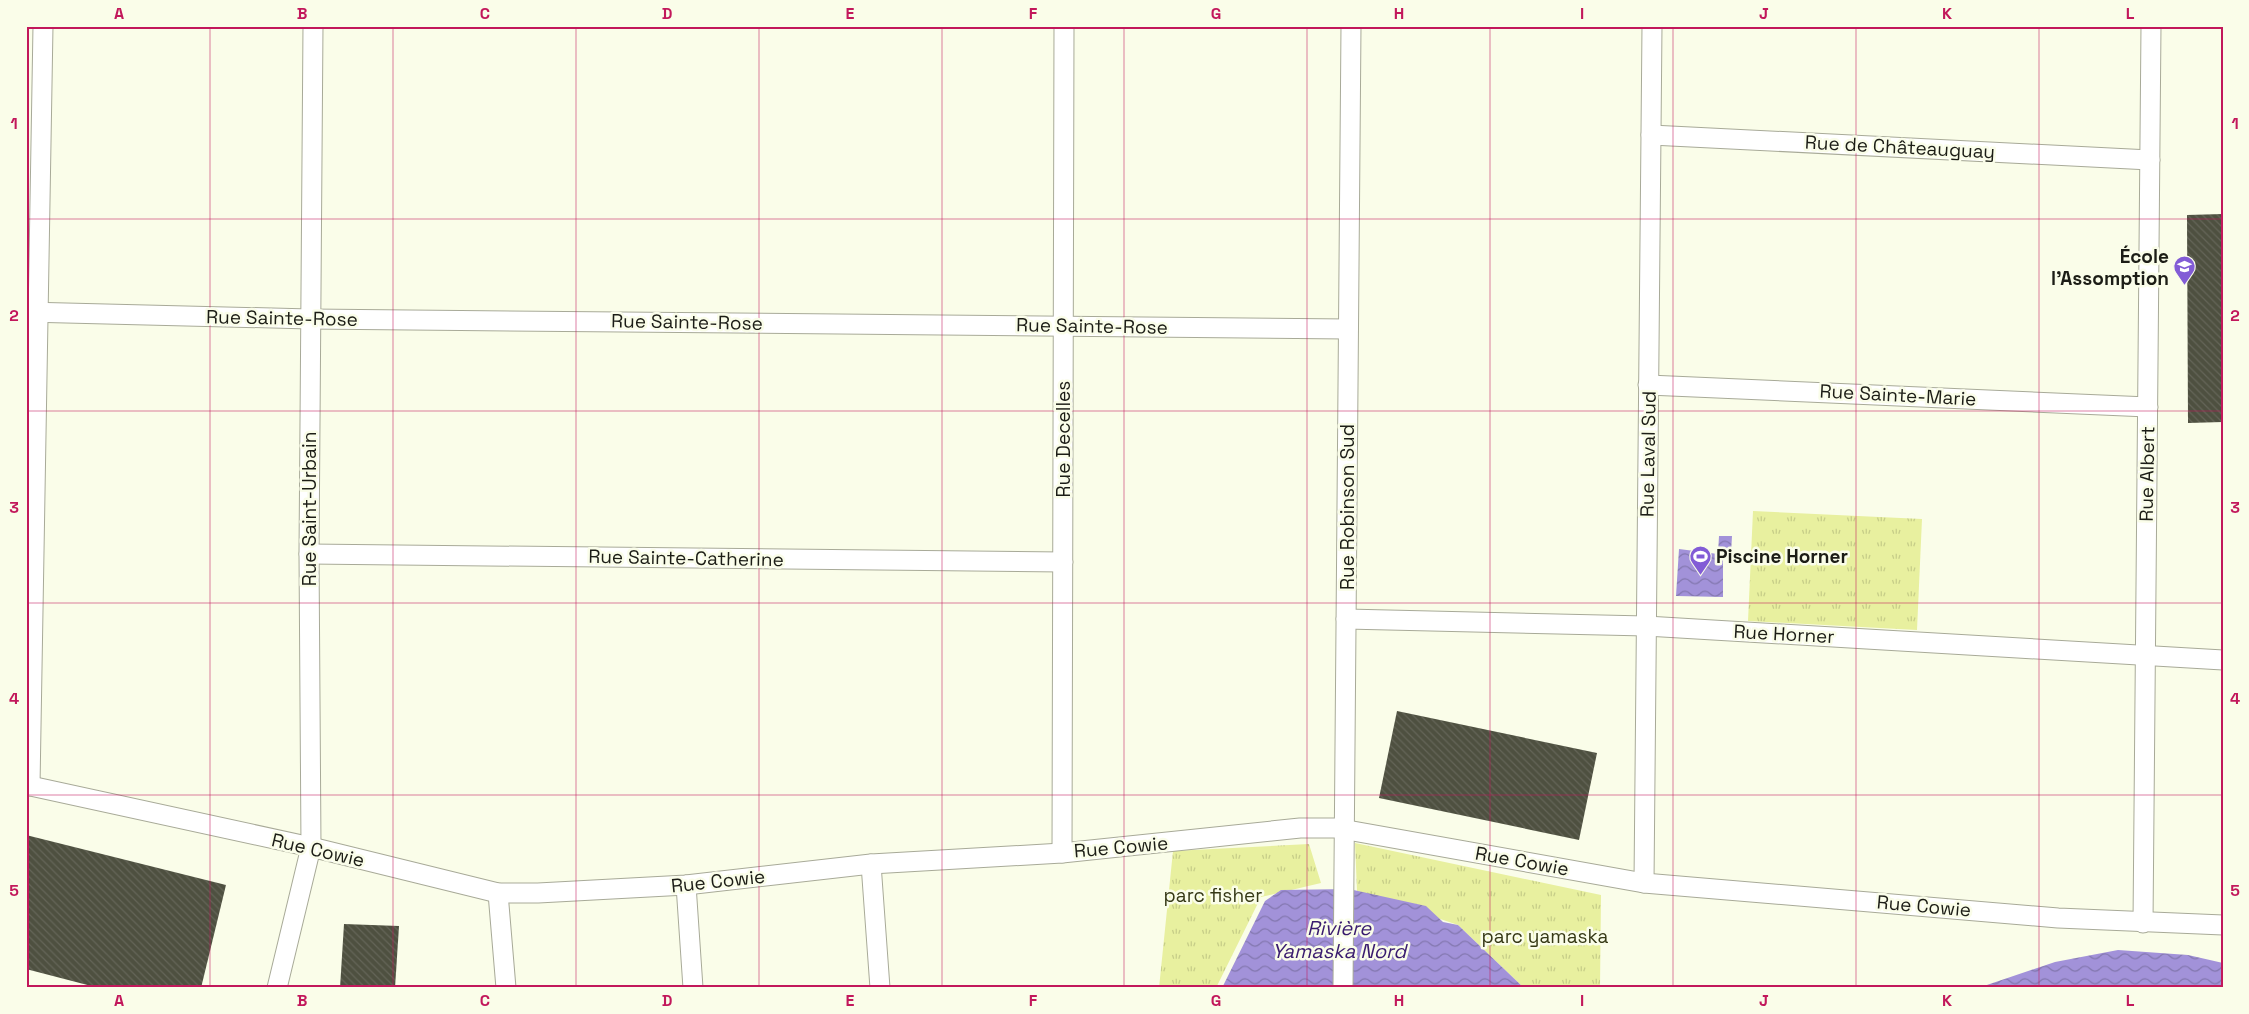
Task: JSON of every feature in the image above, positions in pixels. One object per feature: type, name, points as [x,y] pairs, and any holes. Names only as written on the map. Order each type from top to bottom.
[{"type":"street","points":[[28,786],[32,313],[43,26]]},
{"type":"street","name":"Rue Saint-Urbain","points":[[277,988],[310,848],[308,554],[313,26]]},
{"type":"street","name":"Rue Decelles","points":[[1062,852],[1064,26]]},
{"type":"street","name":"Rue Robinson Sud","points":[[1343,988],[1351,26]]},
{"type":"street","name":"Rue Laval Sud","points":[[1644,883],[1652,26]]},
{"type":"street","name":"Rue Albert","points":[[2142,922],[2152,26]]},
{"type":"street","name":"Rue de Châteauguay","points":[[1651,135],[2150,160]]},
{"type":"street","name":"Rue Sainte-Rose","points":[[32,313],[310,318],[1348,329]]},
{"type":"street","name":"Rue Sainte-Marie","points":[[1648,385],[2148,407]]},
{"type":"street","name":"Rue Sainte-Catherine","points":[[308,554],[1063,562]]},
{"type":"street","name":"Rue Horner","points":[[1346,619],[1646,626],[2223,660]]},
{"type":"street","name":"Rue Cowie","points":[[28,786],[310,848],[498,892],[538,893],[686,885],[871,864],[1062,852],[1300,828],[1344,839],[1644,883],[2058,918],[2223,924]]},
{"type":"street","points":[[871,864],[880,988]]},
{"type":"street","points":[[686,885],[693,988]]},
{"type":"street","points":[[498,892],[506,988]]},
{"type":"green space","points":[[1753,511],[1922,519],[1917,630],[1748,621]]},
{"type":"green space","name":"parc yamaska","points":[[1355,843],[1601,895],[1600,988],[1524,988],[1458,925],[1357,891]]},
{"type":"green space","name":"parc fisher","points":[[1309,844],[1321,883],[1261,897],[1216,988],[1159,988],[1173,851]]},
{"type":"water","name":"Piscine Horner","points":[[1719,536],[1732,536],[1731,553],[1723,554],[1723,597],[1676,596],[1679,549],[1718,554]]},
{"type":"water","name":"Rivière Yamaska Nord","points":[[1349,889],[1426,906],[1443,922],[1458,925],[1524,988],[1222,988],[1265,901],[1281,890]]},
{"type":"water","points":[[2118,950],[2188,955],[2223,963],[2223,988],[1978,988],[2055,962]]},
{"type":"building","name":"École l'Assomption","points":[[2223,214],[2223,422],[2188,423],[2187,215]]},
{"type":"building","points":[[1397,711],[1597,753],[1579,840],[1379,798]]},
{"type":"building","points":[[26,835],[226,885],[201,988],[99,988],[26,969]]},
{"type":"building","points":[[344,924],[399,926],[395,988],[340,988]]},
{"type":"place","name":"École l'Assomption","points":[[2185,286]]},
{"type":"place","name":"Piscine Horner","points":[[1700,575]]}]
